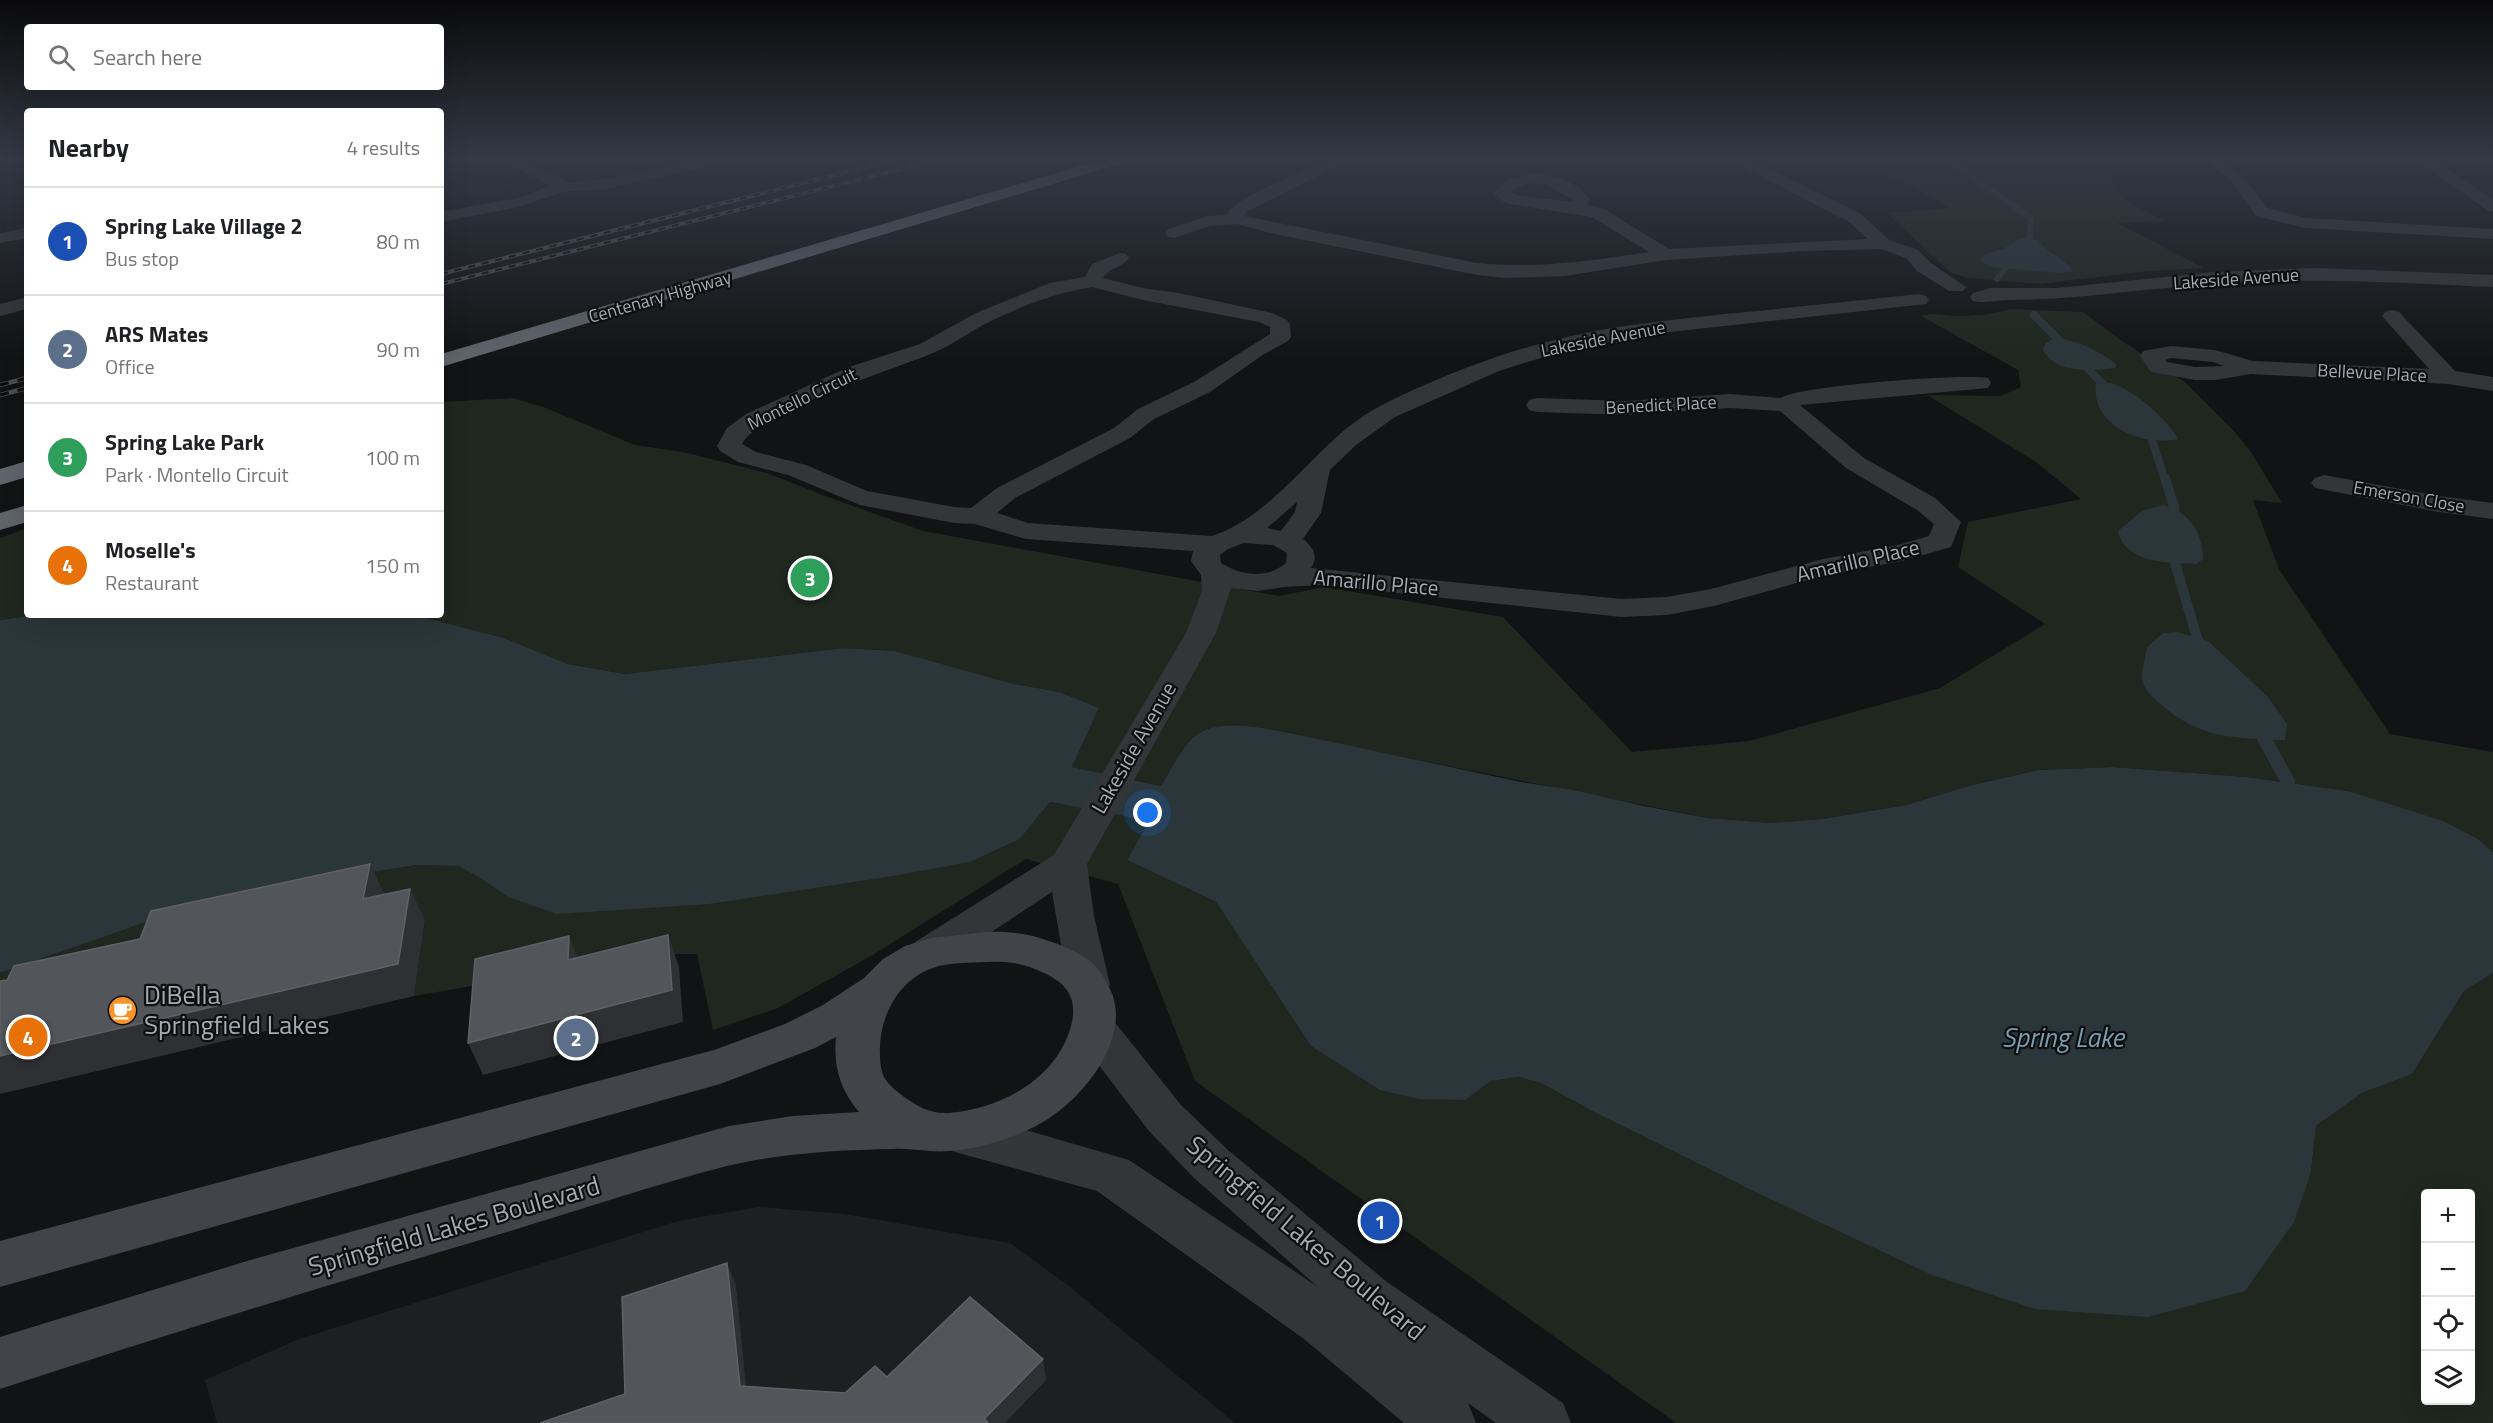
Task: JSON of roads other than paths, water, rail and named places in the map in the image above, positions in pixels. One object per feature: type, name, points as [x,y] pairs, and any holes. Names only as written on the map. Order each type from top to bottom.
[{"type":"highway","name":"Centenary Highway","points":[[444,347],[859,225]]},
{"type":"highway","name":"Centenary Highway","points":[[444,359],[901,225]]},
{"type":"highway","points":[[444,374],[782,265],[800,256]]},
{"type":"highway","points":[[0,471],[24,465]]},
{"type":"highway","points":[[0,477],[24,470]]},
{"type":"highway","points":[[0,488],[24,481]]},
{"type":"highway","points":[[0,522],[24,514]]},
{"type":"main road","points":[[0,1264],[720,1066],[800,1036],[838,1017],[880,986],[902,966],[929,953],[992,946],[1021,948],[1069,966],[1091,1006],[1080,1060],[1061,1085],[1047,1096],[1007,1119],[933,1130],[879,1104],[864,1084],[857,1034],[864,1014],[880,986]]},
{"type":"main road","name":"Springfield Lakes Boulevard","points":[[0,1363],[247,1285],[729,1146],[804,1134],[933,1130]]},
{"type":"street","points":[[1174,233],[1196,225]]},
{"type":"street","points":[[1260,225],[1478,269],[1506,272],[1565,270],[1666,255],[1804,246],[1883,244],[1912,254],[1924,267],[1956,287]]},
{"type":"street","points":[[1620,225],[1666,255]]},
{"type":"street","points":[[1862,225],[1883,244],[1882,248],[1898,266]]},
{"type":"street","points":[[2347,225],[2493,234]]},
{"type":"street","points":[[0,238],[24,234]]},
{"type":"street","points":[[1092,282],[1099,268],[1120,258]]},
{"type":"street","name":"Lakeside Avenue","points":[[1241,535],[1275,509],[1347,440],[1387,412],[1491,366],[1566,343],[1651,328],[1913,290],[1931,284],[1956,287],[1971,302],[1990,294],[2083,292],[2264,275],[2341,274],[2493,281]]},
{"type":"street","name":"Montello Circuit","points":[[977,516],[1006,493],[1122,433],[1146,414],[1202,387],[1257,350],[1281,338],[1280,324],[1265,317],[1092,282],[1058,287],[983,317],[927,348],[857,372],[754,419],[735,433],[729,446],[747,457],[797,470],[861,497],[954,515],[977,516],[1026,531],[1061,533],[1212,562]]},
{"type":"street","points":[[1913,290],[1940,305]]},
{"type":"street","points":[[0,310],[24,304]]},
{"type":"street","points":[[2392,316],[2448,377]]},
{"type":"street","name":"Bellevue Place","points":[[2251,367],[2448,377],[2493,384]]},
{"type":"street","points":[[1785,405],[1793,399],[1812,396],[1941,384],[1980,383]]},
{"type":"street","name":"Benedict Place","points":[[1537,405],[1626,408],[1731,401],[1785,405]]},
{"type":"street","name":"Amarillo Place","points":[[1212,562],[1241,583],[1322,576],[1620,609],[1667,606],[1714,597],[1822,567],[1902,553],[1941,541],[1948,522],[1926,504],[1855,463],[1785,405]]},
{"type":"street","points":[[1292,545],[1308,513],[1318,468]]},
{"type":"street","name":"Emerson Close","points":[[2324,483],[2439,504],[2493,511]]},
{"type":"street","points":[[1212,562],[1241,535]]},
{"type":"street","name":"Amarillo Place","points":[[1241,535],[1265,536],[1467,591]]},
{"type":"street","name":"Lakeside Avenue","points":[[1201,633],[1277,580],[1295,572],[1301,565],[1302,557],[1292,545]]},
{"type":"street","name":"Lakeside Avenue","points":[[929,953],[1072,857],[1201,633],[1217,591],[1212,562]]},
{"type":"street","points":[[1072,857],[1074,916],[1091,1006]]},
{"type":"street","name":"Springfield Lakes Boulevard","points":[[1091,1006],[1165,1118],[1211,1164],[1370,1299],[1543,1423]]},
{"type":"street","name":"Springfield Lakes Boulevard","points":[[933,1130],[1026,1150],[1112,1175],[1323,1321],[1448,1423]]},
{"type":"water","points":[[2020,238],[2038,240],[2065,262],[2072,271],[2060,273],[1991,267],[1980,260],[1981,256],[2005,248]]},
{"type":"water","points":[[2055,338],[2079,343],[2095,350],[2116,364],[2115,368],[2086,370],[2065,367],[2056,363],[2043,350],[2045,344]]},
{"type":"water","points":[[2096,383],[2114,384],[2142,400],[2159,415],[2178,439],[2150,440],[2135,436],[2110,422],[2101,411],[2096,398]]},
{"type":"water","points":[[2163,505],[2180,513],[2193,524],[2200,540],[2203,559],[2197,564],[2150,560],[2130,550],[2123,542],[2118,531],[2142,511]]},
{"type":"water","name":"Spring Lake","points":[[24,617],[426,618],[504,638],[568,664],[625,674],[843,648],[895,651],[1014,684],[1060,692],[1099,708],[1072,767],[1161,786],[1190,740],[1205,730],[1228,725],[1290,733],[1521,782],[1573,790],[1708,818],[1770,823],[1822,819],[1906,805],[1972,785],[2038,770],[2112,767],[2247,777],[2348,791],[2443,821],[2478,839],[2493,852],[2493,973],[2464,991],[2412,1074],[2362,1093],[2316,1126],[2311,1172],[2294,1222],[2245,1291],[2148,1317],[2035,1309],[1932,1275],[1745,1187],[1541,1083],[1518,1077],[1491,1081],[1465,1100],[1419,1099],[1380,1090],[1311,1046],[1216,902],[1127,860],[1149,821],[1050,802],[1020,839],[970,862],[893,876],[709,904],[557,914],[508,897],[458,866],[416,865],[313,882],[155,919],[0,973],[0,620]]},
{"type":"water","points":[[2177,632],[2208,641],[2268,697],[2287,724],[2285,740],[2232,737],[2202,730],[2173,714],[2153,698],[2142,679],[2147,647],[2163,633]]},
{"type":"waterway","points":[[1997,279],[2030,238],[2031,225]]},
{"type":"waterway","points":[[2034,315],[2114,395]]},
{"type":"waterway","points":[[2148,428],[2165,480]]},
{"type":"waterway","points":[[2165,478],[2174,507],[2174,523]]},
{"type":"waterway","points":[[2173,546],[2173,556],[2197,638],[2206,652]]},
{"type":"waterway","points":[[2257,725],[2288,782]]},
{"type":"railway","points":[[444,273],[635,225]]},
{"type":"railway","points":[[444,283],[675,225]]},
{"type":"railway","points":[[0,385],[24,379]]},
{"type":"railway","points":[[0,395],[24,389]]},
{"type":"place","name":"Spring Lake Park","points":[[810,578]]},
{"type":"place","name":"DiBella Springfield Lakes","points":[[123,1010]]},
{"type":"place","name":"Moselle's","points":[[28,1037]]},
{"type":"place","name":"ARS Mates","points":[[576,1038]]},
{"type":"place","name":"Spring Lake Village 2","points":[[1380,1221]]}]
